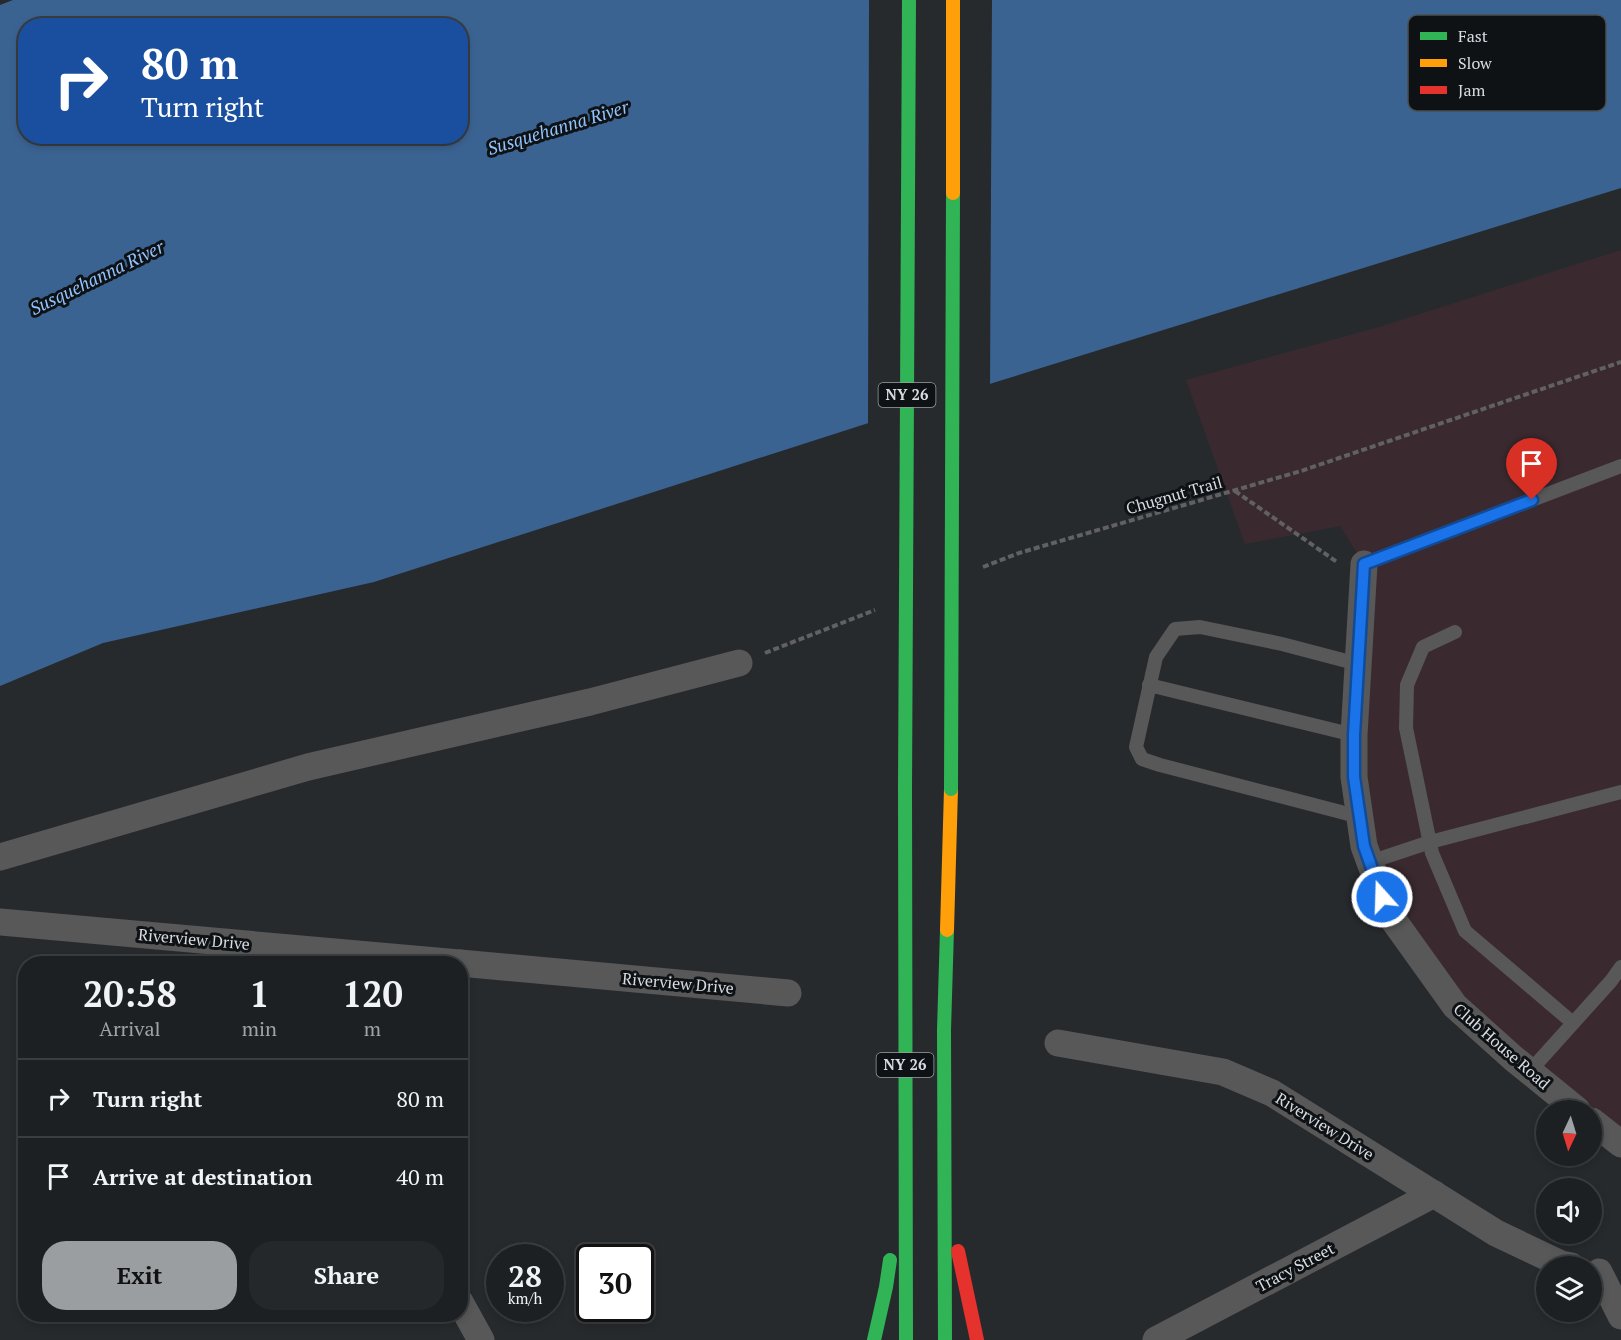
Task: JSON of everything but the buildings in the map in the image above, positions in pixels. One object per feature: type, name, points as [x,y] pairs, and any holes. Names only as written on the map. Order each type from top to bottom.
[{"type":"main road","name":"NY 26","points":[[906,1340],[904,1139],[909,0]]},
{"type":"main road","name":"NY 26","points":[[952,0],[951,789],[944,1030],[944,1195],[977,1340]]},
{"type":"main road","points":[[874,1340],[886,1287],[904,1139]]},
{"type":"main road","points":[[944,1195],[945,1340]]},
{"type":"street","name":"Club House Road","points":[[1364,572],[1354,735],[1354,777],[1364,846],[1389,914],[1455,1006],[1565,1100]]},
{"type":"street","points":[[0,857],[308,767],[590,702],[739,663]]},
{"type":"street","name":"Riverview Drive","points":[[0,922],[299,956]]},
{"type":"street","name":"Riverview Drive","points":[[468,964],[788,993]]},
{"type":"street","name":"Riverview Drive","points":[[1058,1043],[1223,1072],[1272,1093],[1496,1233],[1544,1256]]},
{"type":"street","points":[[1602,1129],[1621,1144]]},
{"type":"street","name":"Tracy Street","points":[[1156,1340],[1434,1194]]},
{"type":"street","points":[[1604,1272],[1621,1316]]},
{"type":"street","points":[[468,1316],[481,1340]]},
{"type":"lane","points":[[1364,572],[1621,466]]},
{"type":"lane","points":[[1358,664],[1282,644],[1200,627],[1175,629],[1156,657],[1136,747],[1142,759],[1160,765],[1360,817]]},
{"type":"lane","points":[[1455,632],[1422,647],[1407,685],[1406,728],[1432,853],[1465,931],[1573,1023]]},
{"type":"lane","points":[[1149,685],[1354,735]]},
{"type":"lane","points":[[1370,862],[1430,842],[1621,792]]},
{"type":"lane","points":[[1530,1071],[1611,981],[1621,966]]},
{"type":"path","name":"Chugnut Trail","points":[[976,570],[1019,553],[1301,471],[1621,362]]},
{"type":"path","points":[[1234,490],[1364,572]]},
{"type":"path","points":[[739,663],[879,608]]},
{"type":"shaded area","points":[[1621,250],[1621,1144],[1602,1128],[1602,1100],[1568,1100],[1455,1006],[1364,846],[1364,564],[1340,526],[1245,544],[1186,380],[1379,327]]},
{"type":"water","name":"Susquehanna River","points":[[13,0],[1621,0],[1621,188],[996,382],[374,582],[103,643],[0,686],[0,5]]},
{"type":"pier","points":[[869,0],[992,0],[990,387],[868,427]]},
{"type":"traffic: fast","points":[[905,789],[909,0]]},
{"type":"traffic: fast","points":[[951,789],[953,193]]},
{"type":"traffic: fast","points":[[905,789],[906,1340]]},
{"type":"traffic: fast","points":[[945,1340],[944,1030],[947,930]]},
{"type":"traffic: fast","points":[[874,1340],[890,1260]]},
{"type":"traffic: slow","points":[[953,0],[953,193]]},
{"type":"traffic: slow","points":[[947,930],[951,789]]},
{"type":"traffic: jam","points":[[958,1251],[977,1340]]},
{"type":"route","points":[[1382,897],[1364,846],[1354,777],[1354,735],[1364,564],[1532,500]]}]
